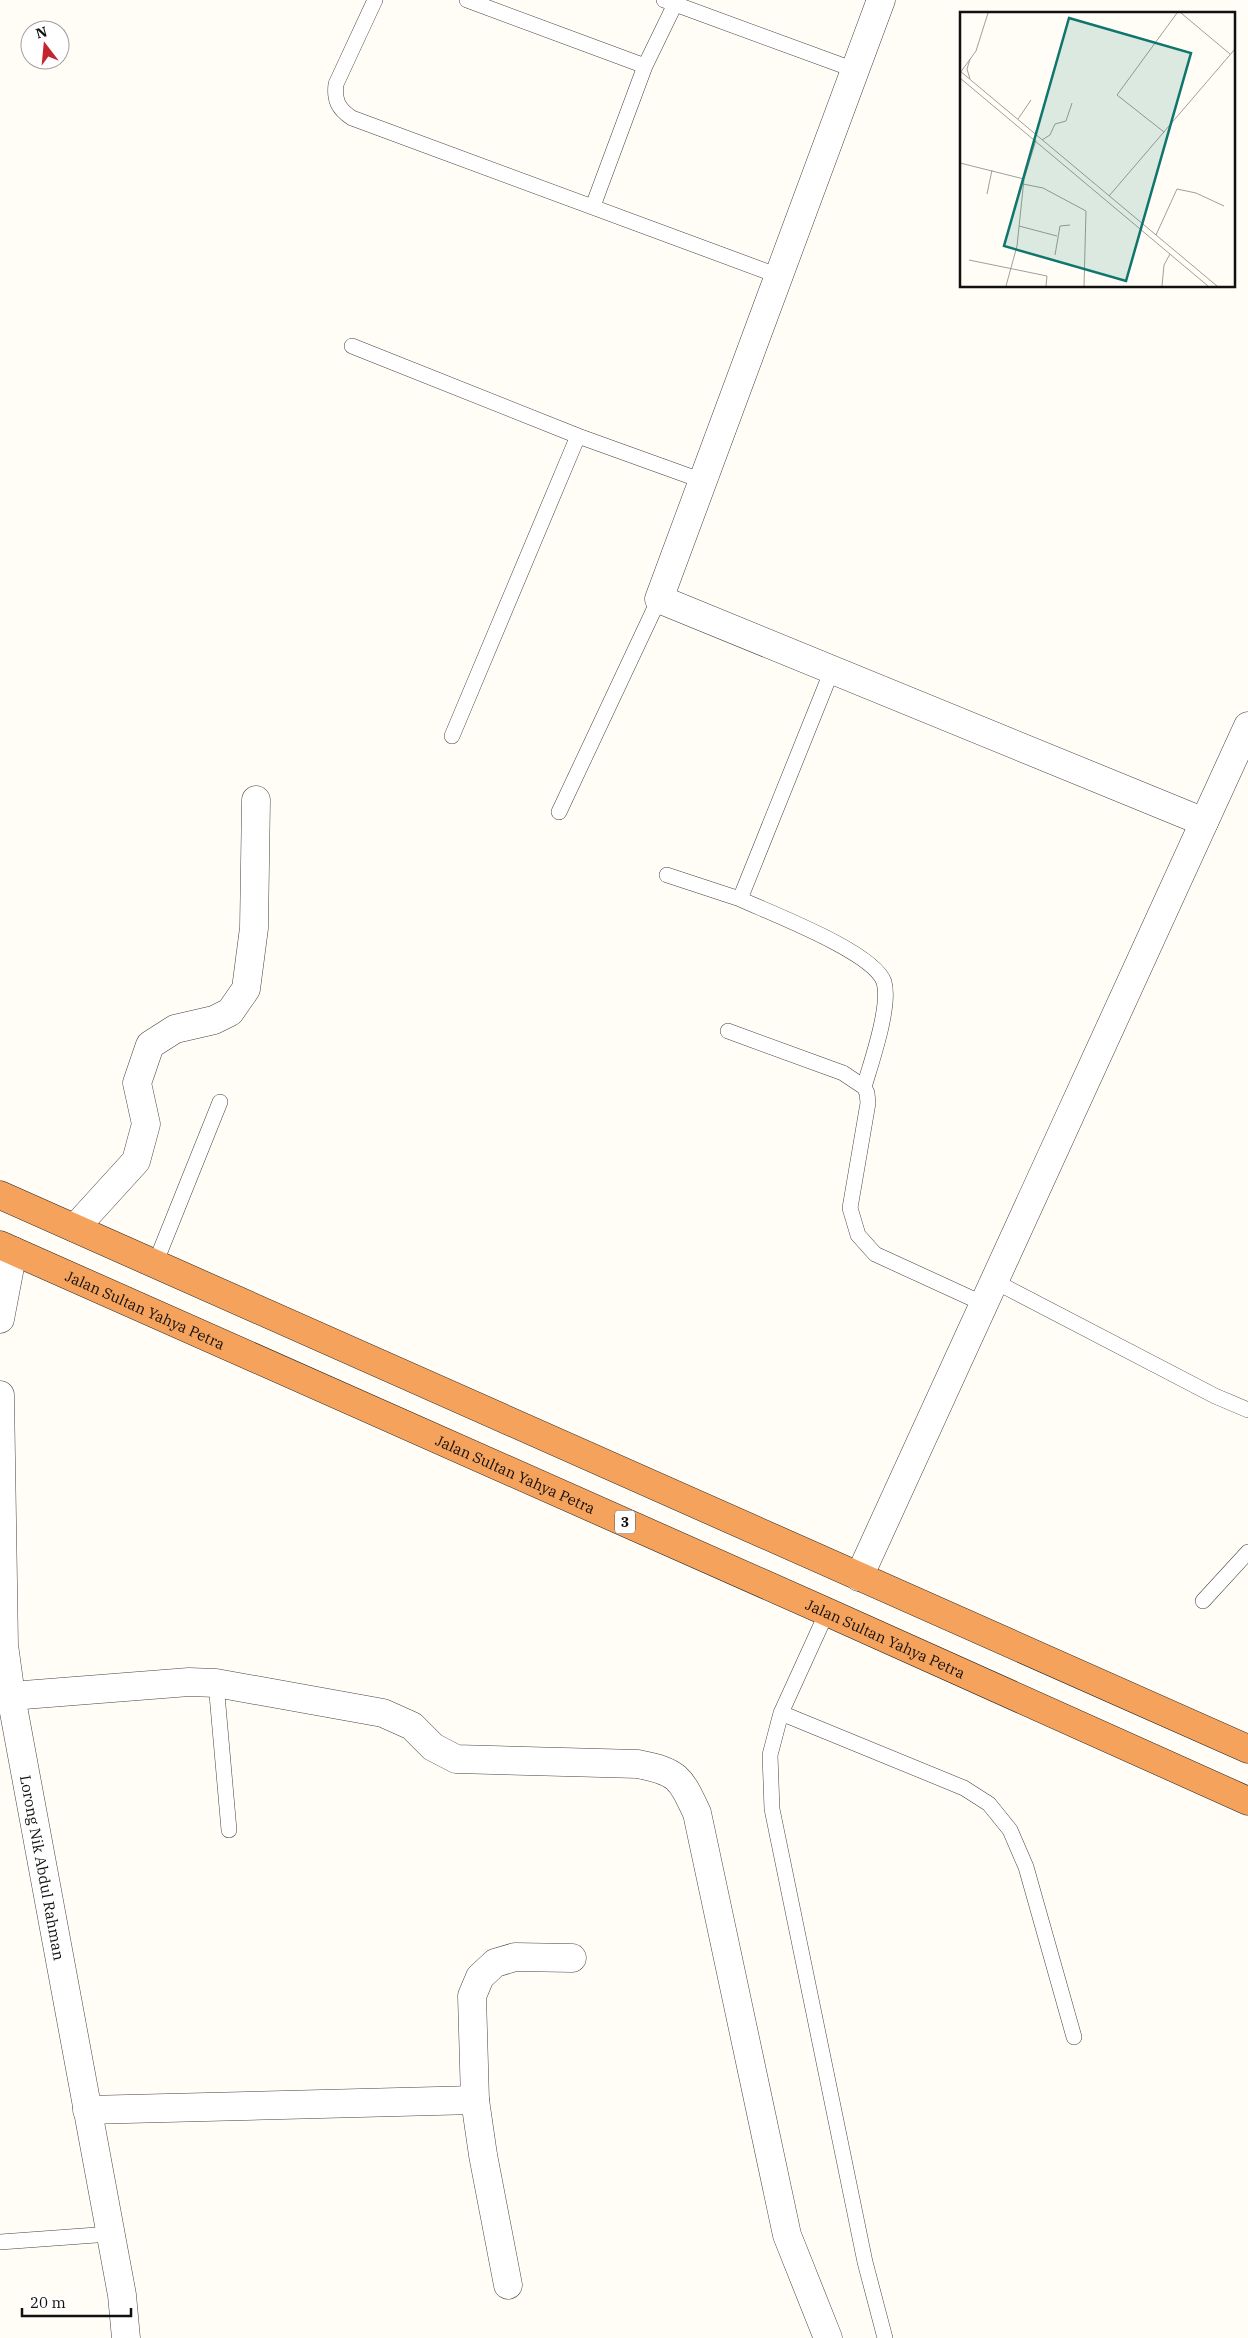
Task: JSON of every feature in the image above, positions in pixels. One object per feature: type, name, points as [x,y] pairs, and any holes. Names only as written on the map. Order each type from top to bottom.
[{"type":"highway","points":[[0,1195],[1248,1749]]},
{"type":"highway","name":"Jalan Sultan Yahya Petra","points":[[7,1248],[1248,1801]]},
{"type":"street","points":[[881,0],[659,599],[1204,822]]},
{"type":"street","points":[[859,1577],[1248,726]]},
{"type":"street","points":[[76,1228],[136,1161],[146,1124],[137,1083],[150,1045],[175,1029],[214,1020],[230,1012],[246,988],[254,928],[256,800]]},
{"type":"street","points":[[0,1319],[7,1248]]},
{"type":"street","name":"Lorong Nik Abdul Rahman","points":[[0,1395],[2,1645],[122,2295],[126,2338]]},
{"type":"street","points":[[11,1696],[189,1682],[216,1683],[383,1713],[412,1726],[433,1747],[456,1759],[638,1764],[663,1769],[683,1783],[696,1813],[787,2235],[828,2338]]},
{"type":"street","points":[[508,2285],[483,2155],[475,2100],[472,1996],[480,1977],[495,1963],[515,1957],[572,1958]]},
{"type":"street","points":[[87,2110],[475,2100]]},
{"type":"lane","points":[[374,0],[336,84],[334,94],[337,104],[343,113],[352,118],[779,276]]},
{"type":"lane","points":[[467,0],[645,66]]},
{"type":"lane","points":[[593,206],[645,66],[672,1],[855,70]]},
{"type":"lane","points":[[352,346],[578,436],[703,481]]},
{"type":"lane","points":[[452,736],[578,436]]},
{"type":"lane","points":[[559,812],[659,599]]},
{"type":"lane","points":[[740,899],[832,670]]},
{"type":"lane","points":[[667,874],[740,899],[848,948],[869,964],[884,982],[884,1014],[864,1087]]},
{"type":"lane","points":[[728,1031],[843,1073],[864,1087],[868,1103],[850,1208],[858,1236],[875,1254],[989,1292],[1248,1410]]},
{"type":"lane","points":[[155,1264],[220,1102]]},
{"type":"lane","points":[[1203,1601],[1248,1552]]},
{"type":"lane","points":[[827,1612],[781,1713],[770,1756],[772,1809],[864,2262],[885,2338]]},
{"type":"lane","points":[[216,1683],[229,1830]]},
{"type":"lane","points":[[781,1713],[964,1788],[988,1804],[1010,1830],[1026,1867],[1074,2037]]},
{"type":"lane","points":[[0,2242],[110,2234]]}]
